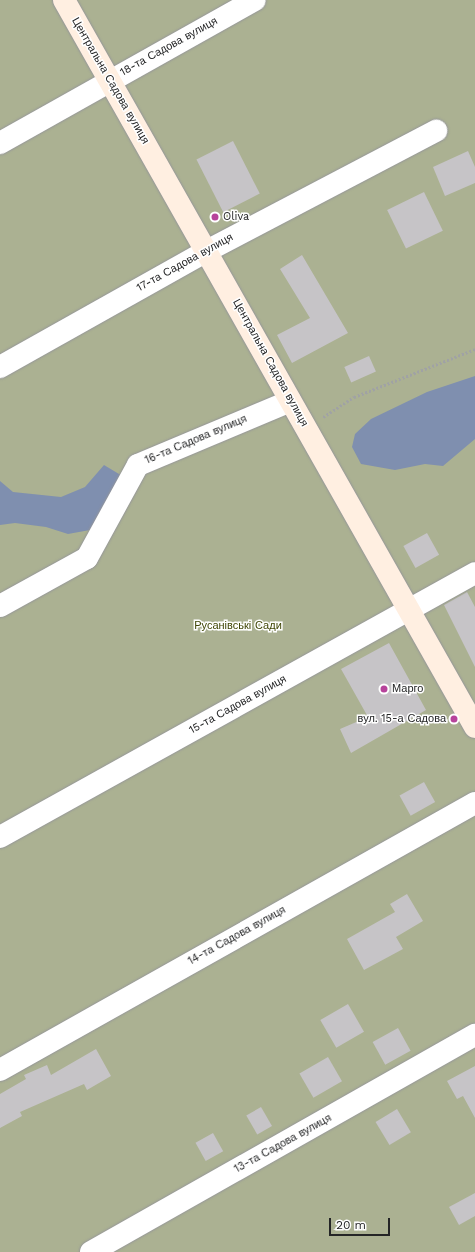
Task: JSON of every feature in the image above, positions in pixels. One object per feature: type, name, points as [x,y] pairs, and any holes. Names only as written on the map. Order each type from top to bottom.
[{"type":"main road","name":"Центральна Садова вулиця","points":[[64,0],[475,727]]},
{"type":"street","name":"18-та Садова вулиця","points":[[0,143],[109,80],[254,0]]},
{"type":"street","name":"17-та Садова вулиця","points":[[0,367],[207,251],[436,131]]},
{"type":"street","name":"16-та Садова вулиця","points":[[0,606],[88,558],[138,465],[290,401]]},
{"type":"street","name":"15-та Садова вулиця","points":[[0,837],[475,573]]},
{"type":"street","name":"14-та Садова вулиця","points":[[0,1070],[475,803]]},
{"type":"street","name":"13-та Садова вулиця","points":[[91,1252],[475,1035]]},
{"type":"path","points":[[306,428],[354,397],[475,348]]},
{"type":"green space","name":"Русанівські Сади","points":[[0,0],[475,0],[475,1252],[0,1252]]},
{"type":"water","points":[[475,376],[475,439],[443,466],[425,464],[395,470],[361,464],[352,447],[355,434],[371,419],[427,392]]},
{"type":"water","points":[[104,465],[124,477],[90,530],[68,534],[46,527],[15,523],[0,525],[0,481],[13,492],[61,497],[85,487]]},
{"type":"building","points":[[233,141],[260,194],[223,212],[196,160]]},
{"type":"building","points":[[468,151],[475,167],[475,183],[445,196],[433,167]]},
{"type":"building","points":[[424,192],[443,231],[406,249],[387,210]]},
{"type":"building","points":[[302,255],[348,333],[292,363],[277,335],[310,318],[280,269]]},
{"type":"building","points":[[369,356],[376,372],[351,383],[344,367]]},
{"type":"building","points":[[427,533],[439,555],[416,568],[403,546]]},
{"type":"building","points":[[467,592],[475,607],[475,667],[444,605]]},
{"type":"building","name":"Марго","points":[[389,643],[426,710],[351,753],[340,729],[368,717],[341,669]]},
{"type":"building","points":[[424,782],[435,802],[411,816],[400,796]]},
{"type":"building","points":[[407,894],[423,921],[396,937],[403,949],[364,970],[347,939],[395,912],[390,904]]},
{"type":"building","points":[[348,1004],[364,1032],[336,1048],[320,1020]]},
{"type":"building","points":[[398,1028],[411,1051],[385,1065],[373,1042]]},
{"type":"building","points":[[96,1049],[111,1076],[87,1090],[84,1084],[20,1112],[22,1116],[0,1128],[0,1094],[26,1079],[24,1075],[47,1065],[51,1075]]},
{"type":"building","points":[[328,1057],[342,1081],[313,1098],[299,1074]]},
{"type":"building","points":[[475,1066],[475,1118],[463,1096],[457,1099],[447,1081]]},
{"type":"building","points":[[261,1107],[272,1126],[257,1135],[246,1116]]},
{"type":"building","points":[[397,1109],[411,1132],[389,1145],[376,1122]]},
{"type":"building","points":[[213,1133],[223,1151],[206,1161],[196,1143]]},
{"type":"building","points":[[475,1193],[475,1216],[459,1225],[449,1207]]},
{"type":"place","name":"Oliva","points":[[215,217]]},
{"type":"place","name":"Марго","points":[[384,689]]},
{"type":"place","name":"вул. 15-а Садова","points":[[454,719]]}]
